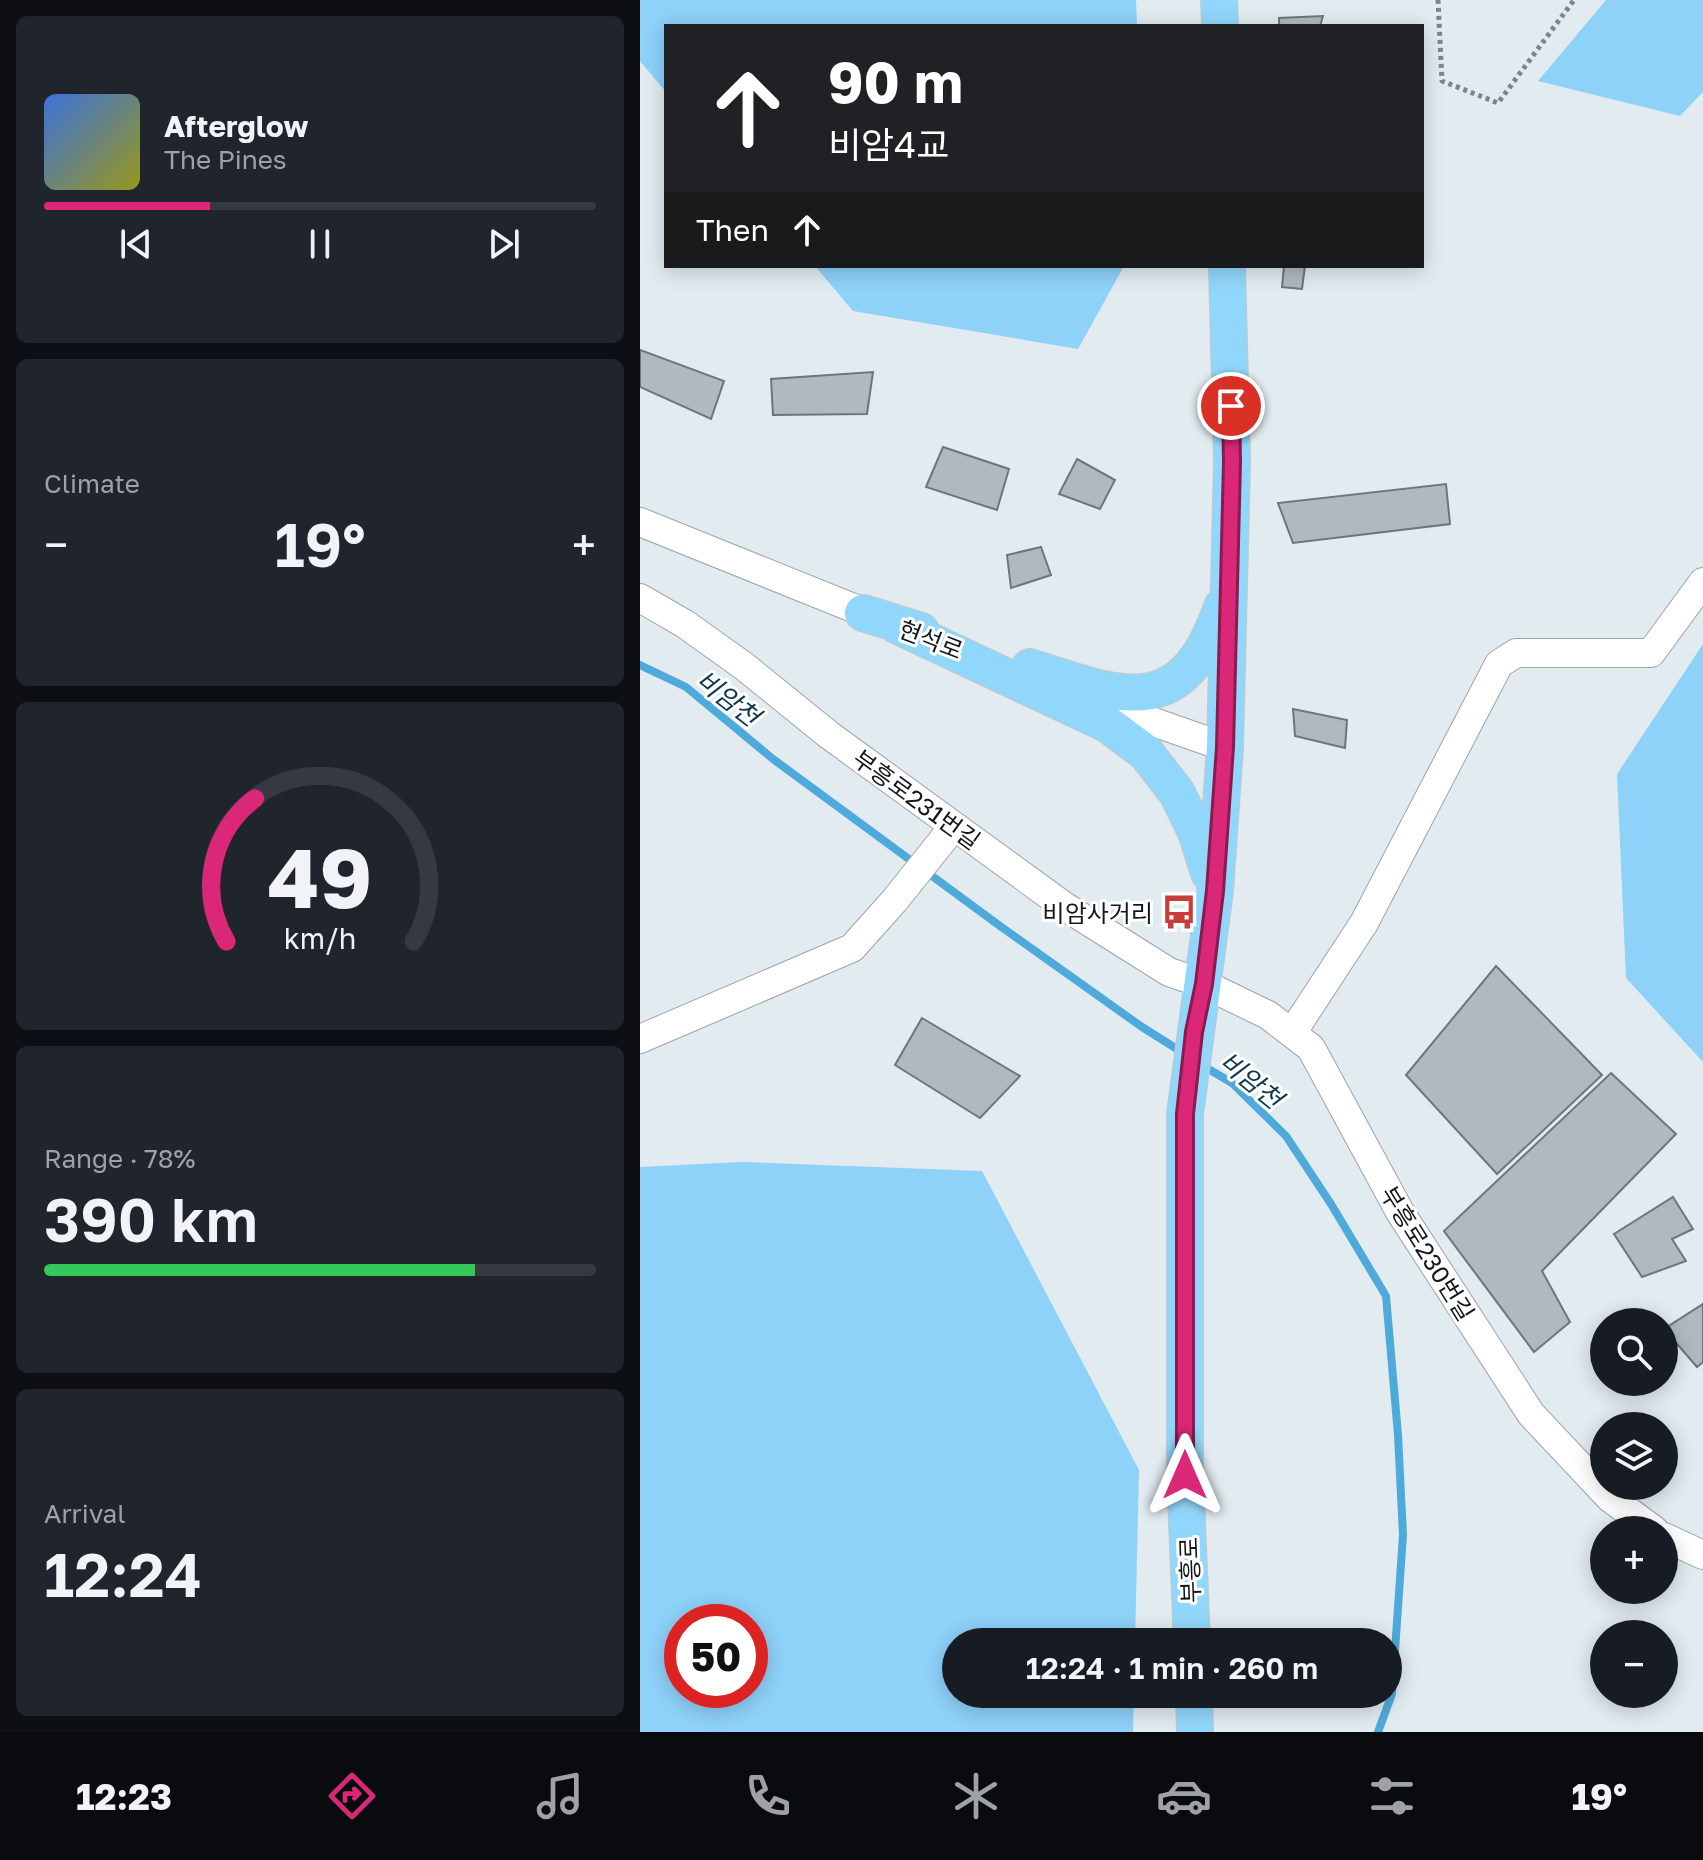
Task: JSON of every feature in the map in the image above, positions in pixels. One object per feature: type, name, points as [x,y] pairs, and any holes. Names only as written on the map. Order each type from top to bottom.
[{"type":"main road","points":[[1219,0],[1220,24]]},
{"type":"main road","points":[[1204,984],[1215,891],[1225,747],[1232,462],[1227,268]]},
{"type":"main road","points":[[880,619],[1101,690],[1129,695],[1154,690],[1179,679],[1197,658],[1214,629],[1229,586]]},
{"type":"main road","points":[[880,619],[1107,724],[1146,753],[1177,793],[1196,832],[1215,891]]},
{"type":"main road","name":"부흥로","points":[[1191,1628],[1185,1475],[1185,1114],[1194,1032],[1204,984]]},
{"type":"main road","points":[[1194,1708],[1195,1732]]},
{"type":"street","name":"현석로","points":[[640,522],[1060,689],[1225,747]]},
{"type":"street","points":[[1292,1033],[1364,923],[1499,664],[1516,653],[1651,653],[1703,582]]},
{"type":"street","name":"부흥로231번길","points":[[640,598],[685,624],[829,735],[1076,914],[1169,972],[1204,984]]},
{"type":"street","points":[[640,1039],[852,948],[954,826]]},
{"type":"street","name":"부흥로230번길","points":[[1204,984],[1268,1015],[1311,1048],[1400,1212],[1531,1414],[1610,1498],[1635,1516]]},
{"type":"street","points":[[1678,1543],[1703,1555]]},
{"type":"path","points":[[1438,0],[1442,81],[1498,103],[1574,0]]},
{"type":"shaded area","points":[[640,0],[1136,0],[1137,24],[664,24],[664,90],[640,61]]},
{"type":"shaded area","points":[[1606,0],[1703,0],[1703,92],[1680,116],[1538,81]]},
{"type":"shaded area","points":[[817,268],[1123,268],[1078,349],[853,311]]},
{"type":"shaded area","points":[[1703,644],[1703,1062],[1626,978],[1617,774]]},
{"type":"shaded area","points":[[742,1162],[982,1171],[1139,1470],[1135,1628],[942,1628],[942,1708],[1134,1708],[1133,1732],[640,1732],[640,1167]]},
{"type":"building","points":[[1323,16],[1321,24],[1279,24],[1279,18]]},
{"type":"building","points":[[1284,268],[1305,268],[1302,289],[1282,287]]},
{"type":"building","points":[[640,350],[724,381],[711,419],[640,387]]},
{"type":"building","points":[[873,372],[867,414],[773,415],[771,379]]},
{"type":"building","points":[[943,447],[1009,469],[997,510],[926,487]]},
{"type":"building","points":[[1077,459],[1115,480],[1100,509],[1059,494]]},
{"type":"building","points":[[1446,484],[1450,524],[1293,543],[1278,503]]},
{"type":"building","points":[[1041,547],[1051,575],[1011,588],[1007,555]]},
{"type":"building","points":[[1293,709],[1347,720],[1345,748],[1295,736]]},
{"type":"building","points":[[1496,966],[1602,1075],[1497,1174],[1406,1075]]},
{"type":"building","points":[[922,1018],[1020,1076],[980,1118],[895,1065]]},
{"type":"building","points":[[1611,1073],[1676,1134],[1542,1271],[1570,1322],[1534,1352],[1444,1231]]},
{"type":"building","points":[[1673,1197],[1693,1229],[1672,1239],[1686,1261],[1642,1277],[1614,1234]]},
{"type":"building","points":[[1703,1304],[1703,1362],[1697,1367],[1678,1345],[1678,1320]]},
{"type":"waterway","name":"비암천","points":[[640,665],[686,687],[773,759],[1000,926],[1185,1054]]},
{"type":"waterway","name":"비암천","points":[[1200,1064],[1232,1083],[1286,1136],[1386,1296],[1403,1535],[1392,1694],[1378,1732]]},
{"type":"place","name":"비암사거리","points":[[1179,912]]},
{"type":"route","points":[[1185,1475],[1185,1114],[1215,891],[1225,747],[1231,406]]}]
